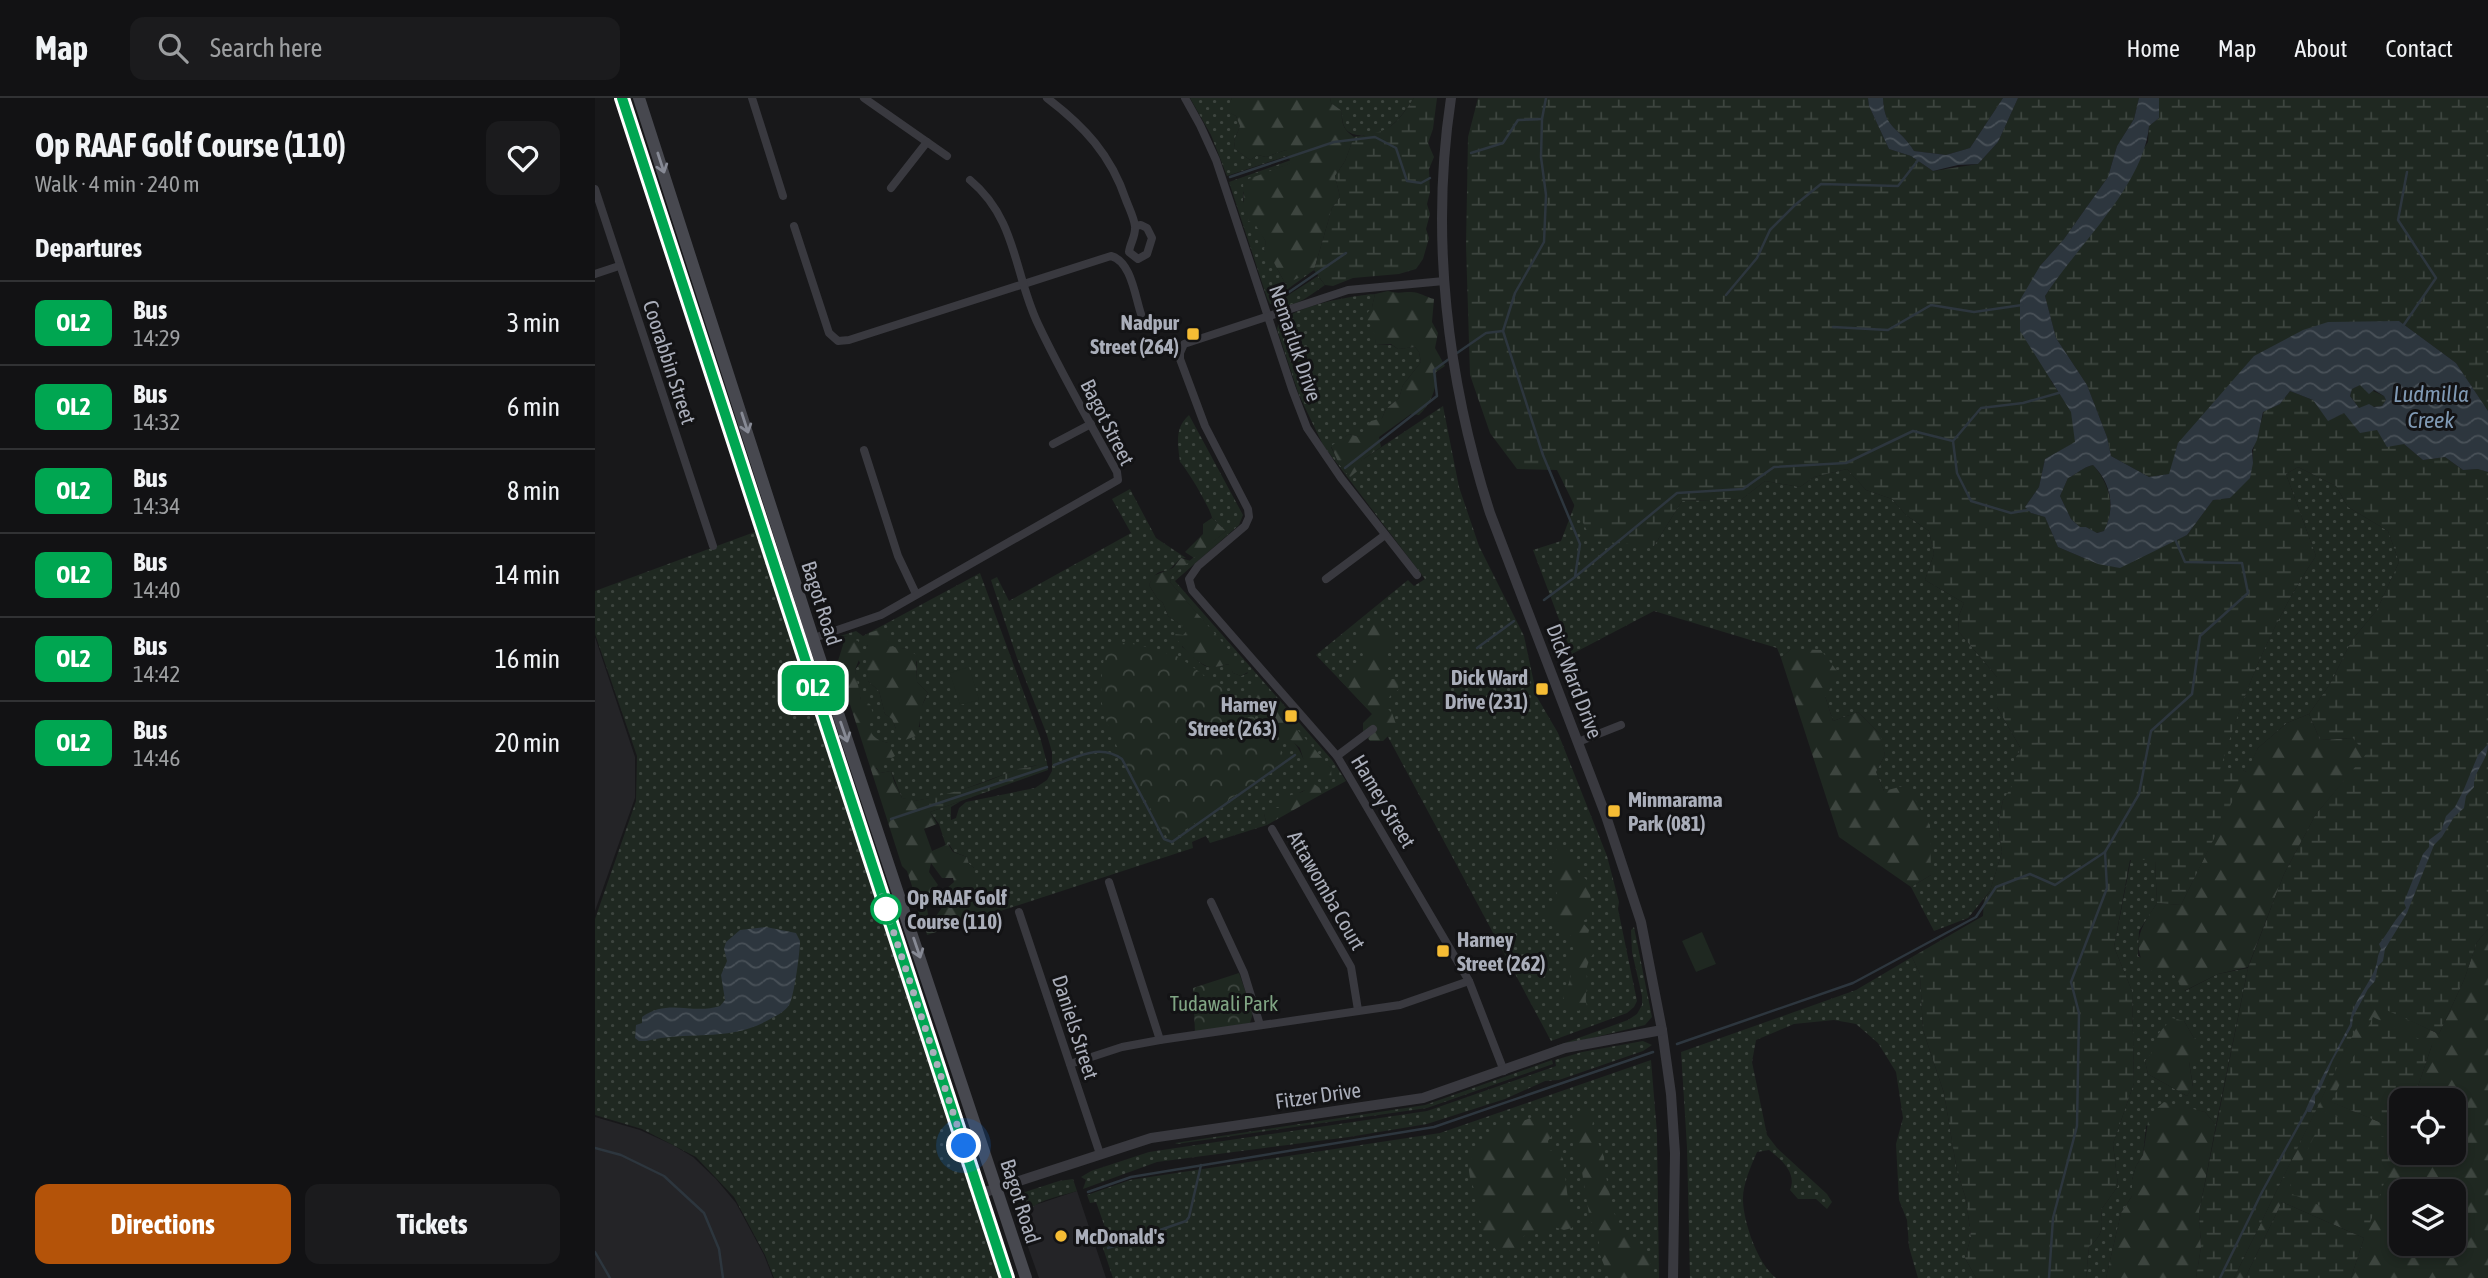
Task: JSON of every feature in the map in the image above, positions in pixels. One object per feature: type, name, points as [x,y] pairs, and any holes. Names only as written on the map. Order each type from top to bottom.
[{"type":"main road","name":"Bagot Road","points":[[622,98],[1007,1278]]},
{"type":"main road","name":"Bagot Road","points":[[639,98],[813,638],[1026,1278]]},
{"type":"street","points":[[752,98],[783,196]]},
{"type":"street","points":[[864,98],[947,156]]},
{"type":"street","points":[[1047,98],[1089,133],[1107,157],[1122,188],[1135,226]]},
{"type":"street","name":"Nemarluk Drive","points":[[1185,98],[1216,160],[1307,428],[1341,478],[1417,575]]},
{"type":"street","name":"Dick Ward Drive","points":[[1451,98],[1446,131],[1442,206],[1444,281],[1453,356],[1475,466],[1490,513],[1622,860],[1641,922],[1662,1030],[1675,1153],[1673,1278]]},
{"type":"street","points":[[891,188],[927,142]]},
{"type":"street","name":"Bagot Street","points":[[798,643],[880,615],[1119,479],[1039,326],[1006,227],[987,197],[970,180]]},
{"type":"street","name":"Coorabbin Street","points":[[595,192],[713,546]]},
{"type":"street","points":[[794,226],[829,333],[838,341],[849,340],[1024,283],[1115,257],[1124,265],[1141,314]]},
{"type":"street","points":[[595,274],[619,266]]},
{"type":"street","points":[[1267,315],[1357,288],[1444,281]]},
{"type":"street","name":"Hamey Street","points":[[1267,315],[1189,341],[1184,344],[1180,353],[1192,396],[1248,509],[1249,517],[1245,526],[1198,566],[1189,579],[1192,590],[1337,756],[1469,981],[1504,1071]]},
{"type":"street","points":[[1053,444],[1091,424]]},
{"type":"street","points":[[864,450],[898,556],[916,594]]},
{"type":"street","points":[[1327,579],[1385,535]]},
{"type":"street","points":[[1578,742],[1621,725]]},
{"type":"street","points":[[1337,756],[1373,729]]},
{"type":"street","name":"Attawomba Court","points":[[1272,829],[1351,967],[1358,1010]]},
{"type":"street","points":[[1108,882],[1160,1040]]},
{"type":"street","points":[[1211,902],[1244,973],[1260,1025]]},
{"type":"street","name":"Daniels Street","points":[[1019,912],[1100,1154]]},
{"type":"street","points":[[1070,1064],[1122,1047],[1160,1040],[1400,1005],[1469,981]]},
{"type":"street","name":"Fitzer Drive","points":[[979,1194],[1157,1137],[1423,1098],[1565,1048],[1662,1030]]},
{"type":"shaded area","points":[[595,637],[635,757],[635,798],[595,911]]},
{"type":"shaded area","points":[[595,1117],[640,1130],[693,1157],[736,1203],[764,1255],[773,1278],[595,1278]]},
{"type":"shaded area","points":[[1077,1191],[1106,1278],[1039,1278],[1022,1230],[1026,1210]]},
{"type":"green space","points":[[1190,98],[1232,98],[1227,111],[1236,116],[1240,126],[1234,141],[1235,149],[1250,160],[1258,155],[1266,157],[1286,150],[1290,155],[1227,176],[1211,135]]},
{"type":"green space","points":[[1232,98],[1330,98],[1331,103],[1342,111],[1343,125],[1354,137],[1345,161],[1335,176],[1340,197],[1332,208],[1314,270],[1285,283],[1273,261],[1266,259],[1266,242],[1255,224],[1248,221],[1249,213],[1244,210],[1243,181],[1291,163],[1286,150],[1266,157],[1258,155],[1250,160],[1235,149],[1234,141],[1240,126],[1236,116],[1226,111]]},
{"type":"green space","points":[[1330,98],[1414,98],[1401,116],[1382,132],[1356,135],[1347,131],[1342,111],[1331,103]]},
{"type":"green space","points":[[1414,98],[1437,98],[1433,129],[1428,143],[1434,157],[1429,169],[1430,192],[1427,204],[1430,214],[1426,229],[1429,238],[1423,259],[1416,269],[1399,274],[1353,278],[1333,286],[1325,285],[1314,270],[1332,208],[1340,197],[1335,176],[1345,161],[1354,137],[1390,127]]},
{"type":"green space","points":[[1478,98],[1868,98],[1869,106],[1889,149],[1911,156],[1933,171],[1978,164],[1998,142],[2018,98],[2139,98],[2134,119],[2117,146],[2108,177],[2064,239],[2040,266],[2051,381],[2072,412],[2076,442],[2045,459],[2039,487],[2025,507],[2031,513],[2045,517],[2058,547],[2098,564],[2158,547],[2187,535],[2213,500],[2230,498],[2253,463],[2264,411],[2280,404],[2290,391],[2313,400],[2328,420],[2344,413],[2404,444],[2423,460],[2445,457],[2463,470],[2478,469],[2488,472],[2488,929],[2477,942],[2464,980],[2439,1034],[2369,1002],[2234,1278],[2196,1278],[2201,1247],[2199,1213],[2248,968],[2284,874],[2316,814],[2366,754],[2353,738],[2320,740],[2309,714],[2330,684],[2352,640],[2377,610],[2399,562],[2388,531],[2348,507],[2336,486],[2298,467],[2286,474],[2316,556],[2272,633],[2238,714],[2220,770],[2237,767],[2247,772],[2181,905],[2157,903],[2155,860],[2130,860],[2114,947],[2132,991],[2134,1083],[2113,1144],[2118,1186],[2101,1210],[2101,1230],[2089,1247],[2086,1278],[1976,1278],[1965,1258],[1971,1237],[1966,1199],[1957,1171],[1944,1093],[1923,1030],[1920,974],[1912,957],[1983,916],[1984,900],[1990,891],[2002,852],[1998,825],[2003,800],[2014,783],[2014,760],[2021,749],[1997,707],[1997,677],[1959,632],[1958,618],[1964,603],[1925,580],[1934,554],[1929,531],[1906,515],[1892,499],[1866,490],[1847,469],[1814,477],[1800,487],[1765,481],[1742,499],[1682,501],[1654,546],[1592,541],[1557,470],[1517,469],[1490,433],[1470,375],[1466,245],[1468,137]]},
{"type":"green space","points":[[1883,98],[2003,98],[1970,148],[1946,155],[1914,151],[1890,123]]},
{"type":"green space","points":[[2159,98],[2488,98],[2488,411],[2456,363],[2399,321],[2178,443],[2170,474],[2149,477],[2111,456],[2107,437],[2087,385],[2056,338],[2045,296],[2148,142],[2149,126],[2159,118]]},
{"type":"green space","points":[[1291,160],[1292,163],[1268,172],[1243,192],[1243,201],[1266,242],[1264,251],[1285,283],[1314,270],[1274,299],[1276,303],[1318,276],[1325,285],[1299,302],[1278,306],[1270,304],[1267,298],[1229,182]]},
{"type":"green space","points":[[1388,291],[1414,292],[1434,299],[1432,322],[1438,333],[1435,348],[1445,366],[1436,372],[1434,390],[1423,411],[1419,415],[1411,414],[1379,437],[1381,447],[1362,460],[1360,469],[1350,477],[1339,464],[1331,446],[1349,434],[1359,437],[1371,421],[1382,418],[1386,409],[1399,398],[1403,385],[1421,362],[1415,347],[1398,349],[1391,344],[1376,344],[1373,328],[1364,317],[1372,307],[1375,294]]},
{"type":"green space","points":[[1375,294],[1372,307],[1376,344],[1392,345],[1398,349],[1415,347],[1421,362],[1403,385],[1399,398],[1386,409],[1382,418],[1359,437],[1349,434],[1331,447],[1339,464],[1350,477],[1362,460],[1443,406],[1459,487],[1479,546],[1524,636],[1537,697],[1558,733],[1607,856],[1619,902],[1618,909],[1637,1001],[1627,1013],[1551,1041],[1380,722],[1316,655],[1408,580],[1414,586],[1425,579],[1323,445],[1299,395],[1277,329],[1282,321],[1305,309]]},
{"type":"green space","points":[[2360,385],[2384,396],[2386,400],[2382,406],[2359,408],[2350,396],[2352,389]]},
{"type":"green space","points":[[1189,415],[1243,515],[1239,525],[1175,581],[1332,760],[1346,781],[1322,794],[1320,788],[1301,792],[1280,808],[1264,814],[1267,825],[1210,843],[1206,836],[1192,842],[1193,848],[982,917],[974,868],[967,857],[954,852],[949,844],[946,846],[939,824],[930,812],[961,801],[951,807],[951,820],[956,818],[959,808],[966,802],[1035,788],[1047,780],[1052,771],[1052,752],[1047,735],[991,580],[997,577],[1009,601],[1131,533],[1112,499],[1130,489],[1156,538],[1186,558],[1181,558],[1168,571],[1156,574],[1149,585],[1163,603],[1168,616],[1189,630],[1183,635],[1182,647],[1207,666],[1230,664],[1233,673],[1241,676],[1248,673],[1170,582],[1172,575],[1226,531],[1212,518],[1208,506],[1180,462],[1178,437],[1184,420]],"holes":[[[1259,703],[1331,768],[1303,758],[1297,746],[1270,714],[1259,711]]]},
{"type":"green space","points":[[2093,465],[2104,480],[2110,505],[2104,531],[2096,533],[2086,527],[2080,527],[2071,519],[2060,496],[2068,478]]},
{"type":"green space","points":[[2298,467],[2336,486],[2348,507],[2388,531],[2399,562],[2377,610],[2352,640],[2330,684],[2309,714],[2287,723],[2258,748],[2247,772],[2237,768],[2223,775],[2219,771],[2260,660],[2286,606],[2316,556],[2286,474]]},
{"type":"green space","points":[[1847,469],[1866,490],[1892,499],[1906,515],[1929,531],[1934,554],[1925,580],[1964,603],[1958,618],[1959,632],[1997,677],[1997,707],[2021,749],[2014,760],[2015,783],[2003,800],[1998,825],[2002,852],[1990,891],[1968,918],[1934,931],[1911,887],[1931,875],[1876,772],[1885,755],[1879,733],[1858,712],[1833,721],[1825,696],[1791,649],[1781,658],[1777,648],[1654,611],[1572,654],[1533,550],[1561,541],[1575,504],[1654,546],[1682,501],[1742,499],[1765,481],[1800,487],[1814,477]]},
{"type":"green space","points":[[1212,518],[1226,531],[1194,558],[1185,552],[1203,534],[1203,524]]},
{"type":"green space","points":[[760,530],[1000,1278],[774,1278],[765,1255],[734,1197],[696,1157],[642,1129],[595,1115],[595,919],[636,801],[637,756],[595,634],[595,591]]},
{"type":"green space","points":[[1181,558],[1191,561],[1172,575],[1170,582],[1248,672],[1241,676],[1233,673],[1229,664],[1207,666],[1190,655],[1174,634],[1183,635],[1188,630],[1168,616],[1163,603],[1149,585],[1153,576],[1173,568]]},
{"type":"green space","points":[[980,573],[1047,763],[1019,769],[948,795],[914,801],[902,798],[891,771],[880,773],[876,767],[888,743],[871,735],[857,686],[855,670],[860,663],[848,637],[840,636],[856,631],[863,636]],"holes":[[[867,645],[908,649],[917,662],[917,682],[928,693],[919,712],[920,727],[896,729],[892,719],[885,714],[879,691],[868,681]]]},
{"type":"green space","points":[[1387,623],[1394,635],[1392,642],[1383,652],[1389,667],[1384,673],[1389,679],[1399,679],[1398,690],[1390,696],[1385,706],[1392,713],[1397,727],[1383,741],[1370,741],[1363,732],[1363,723],[1372,714],[1339,679],[1363,655],[1357,638],[1371,624]]},
{"type":"green space","points":[[881,629],[886,631],[887,646],[908,649],[916,655],[917,682],[928,693],[922,705],[916,736],[905,740],[896,736],[892,719],[885,714],[879,691],[868,681],[866,655],[869,633]]},
{"type":"green space","points":[[841,637],[858,641],[862,652],[855,670],[861,700],[870,704],[874,716],[868,722],[869,727],[874,736],[888,743],[895,756],[876,768],[880,773],[891,771],[902,798],[914,800],[921,812],[930,812],[937,824],[924,829],[932,851],[948,844],[953,852],[967,857],[974,868],[977,892],[985,898],[986,907],[981,912],[982,917],[927,935],[926,930],[946,902],[946,889],[954,882],[953,878],[942,878],[931,863],[929,872],[938,885],[925,899],[928,914],[920,920],[919,907],[907,871],[902,866],[837,664],[843,645]]},
{"type":"green space","points":[[1112,643],[1133,643],[1179,657],[1241,702],[1288,759],[1169,841],[1124,761],[1104,713],[1101,689],[1105,647]]},
{"type":"green space","points":[[1791,649],[1821,650],[1840,675],[1825,696],[1833,721],[1858,712],[1880,734],[1885,755],[1876,772],[1884,791],[1907,785],[1930,825],[1931,875],[1911,887],[1839,837],[1781,658]]},
{"type":"green space","points":[[969,667],[979,700],[960,705],[950,673]]},
{"type":"green space","points":[[1257,683],[1331,768],[1332,785],[1303,758],[1300,748],[1283,733],[1270,714],[1259,711],[1259,703],[1250,689]]},
{"type":"green space","points":[[2309,714],[2320,740],[2353,738],[2367,754],[2316,814],[2284,874],[2248,967],[2218,974],[2184,991],[2174,975],[2147,970],[2139,952],[2138,943],[2142,928],[2157,903],[2181,905],[2258,748],[2287,723]]},
{"type":"green space","points":[[1047,763],[1048,770],[930,812],[921,812],[914,801],[940,796]]},
{"type":"green space","points":[[1314,784],[1320,788],[1322,794],[1267,825],[1264,814],[1267,808],[1279,808],[1284,797],[1302,792]]},
{"type":"green space","points":[[1558,848],[1574,858],[1578,872],[1589,882],[1592,915],[1582,922],[1589,930],[1586,943],[1593,954],[1587,968],[1587,1006],[1578,1011],[1567,1004],[1563,997],[1570,977],[1568,957],[1574,951],[1571,936],[1553,925],[1547,917],[1545,906],[1558,896],[1549,876],[1556,870],[1551,854]]},
{"type":"green space","points":[[2131,859],[2155,860],[2157,903],[2139,931],[2138,956],[2174,975],[2185,991],[2218,974],[2248,968],[2216,1125],[2205,1112],[2186,1108],[2146,1126],[2143,1155],[2132,1180],[2132,1196],[2121,1213],[2106,1278],[2086,1278],[2089,1247],[2101,1230],[2101,1210],[2118,1186],[2113,1144],[2134,1083],[2132,991],[2114,947]],"holes":[[[2184,1021],[2194,1038],[2189,1062],[2193,1086],[2187,1096],[2148,1074],[2145,1061]]]},
{"type":"green space","points":[[1634,927],[1652,1017],[1645,1025],[1551,1048],[1628,1020],[1637,1014],[1642,1005],[1642,996],[1632,952],[1631,930]]},
{"type":"green space","points":[[2488,929],[2488,1278],[2351,1278],[2364,1238],[2282,1202],[2245,1278],[2234,1278],[2369,1001],[2439,1034],[2464,980],[2477,942]]},
{"type":"green space","points":[[1702,932],[1716,964],[1696,972],[1682,941]]},
{"type":"green space","points":[[1912,957],[1920,974],[1923,1030],[1944,1093],[1957,1171],[1966,1199],[1971,1237],[1965,1258],[1976,1278],[1918,1278],[1909,1247],[1907,1220],[1899,1200],[1896,1144],[1903,1118],[1896,1072],[1878,1043],[1856,1024],[1834,1020],[1794,1024],[1756,1040],[1752,1062],[1767,1135],[1832,1202],[1827,1209],[1816,1199],[1798,1199],[1790,1190],[1790,1173],[1783,1163],[1769,1150],[1757,1152],[1744,1189],[1744,1210],[1758,1254],[1776,1278],[1690,1278],[1687,1147],[1681,1052],[1856,990]]},
{"type":"green space","name":"Tudawali Park","points":[[1239,973],[1253,1013],[1250,1023],[1195,1032],[1193,988]]},
{"type":"green space","points":[[2373,1017],[2432,1045],[2417,1088],[2389,1088],[2389,1126],[2331,1102]]},
{"type":"green space","points":[[2172,1018],[2184,1021],[2194,1038],[2202,1041],[2198,1055],[2189,1062],[2193,1087],[2187,1096],[2148,1074],[2145,1061],[2151,1054],[2158,1034]]},
{"type":"green space","points":[[1643,1041],[1652,1045],[1643,1051],[1559,1080],[1545,1081],[1505,1099],[1427,1124],[1157,1162],[1083,1189],[1086,1180],[1081,1177],[1091,1171],[1149,1152],[1427,1111],[1556,1066],[1555,1060],[1582,1052]]},
{"type":"green space","points":[[1552,1060],[1553,1064],[1427,1108],[1175,1143],[1425,1105]]},
{"type":"green space","points":[[1651,1060],[1657,1133],[1659,1278],[1113,1278],[1099,1236],[1107,1233],[1096,1202],[1090,1203],[1087,1195],[1130,1180],[1440,1133]]},
{"type":"green space","points":[[2164,1102],[2205,1112],[2216,1125],[2199,1213],[2201,1247],[2196,1278],[2106,1278],[2121,1213],[2132,1196],[2132,1180],[2143,1155],[2149,1115]]},
{"type":"green space","points":[[1582,1110],[1594,1116],[1592,1127],[1604,1157],[1614,1213],[1627,1238],[1640,1245],[1647,1253],[1652,1278],[1615,1278],[1608,1275],[1600,1255],[1598,1235],[1590,1220],[1581,1166],[1583,1158],[1573,1151],[1572,1114]]},
{"type":"green space","points":[[2326,1112],[2389,1139],[2390,1165],[2369,1226],[2287,1192]]},
{"type":"green space","points":[[1538,1115],[1541,1124],[1552,1135],[1548,1141],[1549,1150],[1559,1152],[1563,1159],[1568,1200],[1574,1209],[1572,1228],[1564,1230],[1554,1227],[1544,1234],[1526,1231],[1519,1248],[1499,1254],[1482,1234],[1483,1226],[1476,1214],[1478,1200],[1468,1164],[1472,1158],[1470,1150],[1478,1147],[1482,1140],[1498,1127],[1510,1126]]},
{"type":"green space","points":[[1073,1179],[1077,1191],[1033,1207],[1023,1220],[1022,1230],[1014,1205],[1021,1203],[1025,1192]]},
{"type":"green space","points":[[2282,1202],[2364,1238],[2351,1278],[2245,1278]]},
{"type":"water","points":[[1868,98],[1883,98],[1890,123],[1914,151],[1946,155],[1970,148],[2003,98],[2018,98],[1998,142],[1978,164],[1933,171],[1911,156],[1889,149],[1869,106]]},
{"type":"water","name":"Ludmilla Creek","points":[[2139,98],[2159,98],[2159,118],[2149,126],[2144,148],[2122,193],[2045,296],[2056,338],[2087,385],[2107,437],[2111,456],[2149,477],[2169,474],[2178,443],[2254,356],[2303,330],[2328,322],[2399,321],[2456,363],[2488,411],[2488,472],[2478,469],[2463,470],[2445,457],[2423,460],[2404,444],[2387,447],[2377,430],[2360,433],[2344,413],[2328,421],[2313,400],[2290,391],[2280,404],[2263,412],[2252,450],[2250,478],[2230,498],[2213,500],[2187,535],[2120,568],[2098,564],[2058,547],[2045,517],[2031,513],[2025,507],[2039,487],[2045,459],[2075,442],[2071,412],[2020,331],[2020,300],[2040,266],[2064,239],[2108,177],[2117,146],[2134,119]],"holes":[[[2360,385],[2369,394],[2374,390],[2384,396],[2386,400],[2382,406],[2374,407],[2369,404],[2359,408],[2350,396],[2352,389]],[[2093,465],[2108,488],[2111,505],[2104,531],[2097,533],[2080,527],[2071,519],[2060,496],[2068,478]]]},
{"type":"water","points":[[2488,744],[2474,787],[2466,796],[2464,808],[2434,845],[2407,913],[2385,949],[2375,981],[2353,1017],[2352,1026],[2315,1096],[2311,1112],[2308,1112],[2306,1109],[2310,1100],[2350,1024],[2357,1002],[2376,966],[2381,949],[2379,944],[2406,908],[2404,902],[2423,854],[2429,847],[2429,840],[2441,831],[2446,816],[2455,807],[2464,789],[2478,755]]},
{"type":"water","points":[[766,927],[796,933],[800,941],[793,994],[789,1005],[783,1011],[757,1026],[741,1031],[646,1041],[635,1038],[636,1025],[642,1023],[642,1017],[652,1011],[720,1006],[725,1000],[721,975],[727,961],[724,949],[726,942],[740,930]]},
{"type":"waterway","points":[[1544,600],[1575,577],[1580,544],[1543,455],[1503,331],[1515,293],[1544,242],[1546,195],[1541,157],[1542,119],[1546,98]]},
{"type":"waterway","points":[[1471,153],[1503,143],[1518,120],[1542,119]]},
{"type":"waterway","points":[[1230,177],[1334,142],[1375,137],[1396,148],[1407,181],[1421,183],[1430,178]]},
{"type":"waterway","points":[[1726,295],[1757,258],[1770,230],[1821,184],[1898,186],[1919,159]]},
{"type":"waterway","points":[[2403,326],[2436,278],[2398,220],[2407,172]]},
{"type":"waterway","points":[[1276,301],[1346,253]]},
{"type":"waterway","points":[[1833,327],[1888,330],[1931,305],[1974,312],[2022,305]]},
{"type":"waterway","points":[[1457,353],[1486,333],[1503,331]]},
{"type":"waterway","points":[[1345,468],[1437,396],[1434,370],[1449,359]]},
{"type":"waterway","points":[[1953,441],[1981,408],[2023,403],[2062,392]]},
{"type":"waterway","points":[[1575,577],[1677,493],[1743,489],[1774,467],[1846,463],[1913,431],[1953,441],[1957,473],[1971,501],[2011,513],[2028,510]]},
{"type":"waterway","points":[[2049,1278],[2053,1218],[2077,1126],[2079,1013],[2071,982],[2107,888],[2105,852],[2139,794],[2151,731],[2192,694],[2200,636],[2248,593],[2242,563],[2185,562],[2175,539]]},
{"type":"waterway","points":[[1477,648],[1514,621]]},
{"type":"waterway","points":[[1054,765],[1097,752],[1114,754],[1122,759],[1164,839],[1172,842],[1295,755]]},
{"type":"waterway","points":[[891,819],[1047,767]]},
{"type":"waterway","points":[[1677,1044],[1853,983],[1976,917],[1996,887],[2030,874],[2055,885],[2105,852]]},
{"type":"waterway","points":[[1088,1192],[1131,1177],[1434,1127],[1653,1052]]},
{"type":"waterway","points":[[2220,1278],[2262,1192],[2307,1110]]},
{"type":"waterway","points":[[595,1148],[621,1155],[664,1176],[704,1213],[719,1249],[723,1278]]},
{"type":"waterway","points":[[1108,1248],[1186,1221],[1201,1165]]},
{"type":"waterway","points":[[595,1252],[610,1278]]},
{"type":"bus line","name":"OL2","points":[[622,98],[1007,1278]]},
{"type":"place","name":"Nadpur Street (264)","points":[[1193,334]]},
{"type":"place","name":"Dick Ward Drive (231)","points":[[1542,689]]},
{"type":"place","name":"Harney Street (263)","points":[[1291,716]]},
{"type":"place","name":"Minmarama Park (081)","points":[[1614,811]]},
{"type":"place","name":"Op RAAF Golf Course (110)","points":[[886,909]]},
{"type":"place","name":"Harney Street (262)","points":[[1443,951]]},
{"type":"place","name":"McDonald's","points":[[1061,1236]]},
{"type":"route","points":[[886,909],[882,897],[964,1146]]}]
